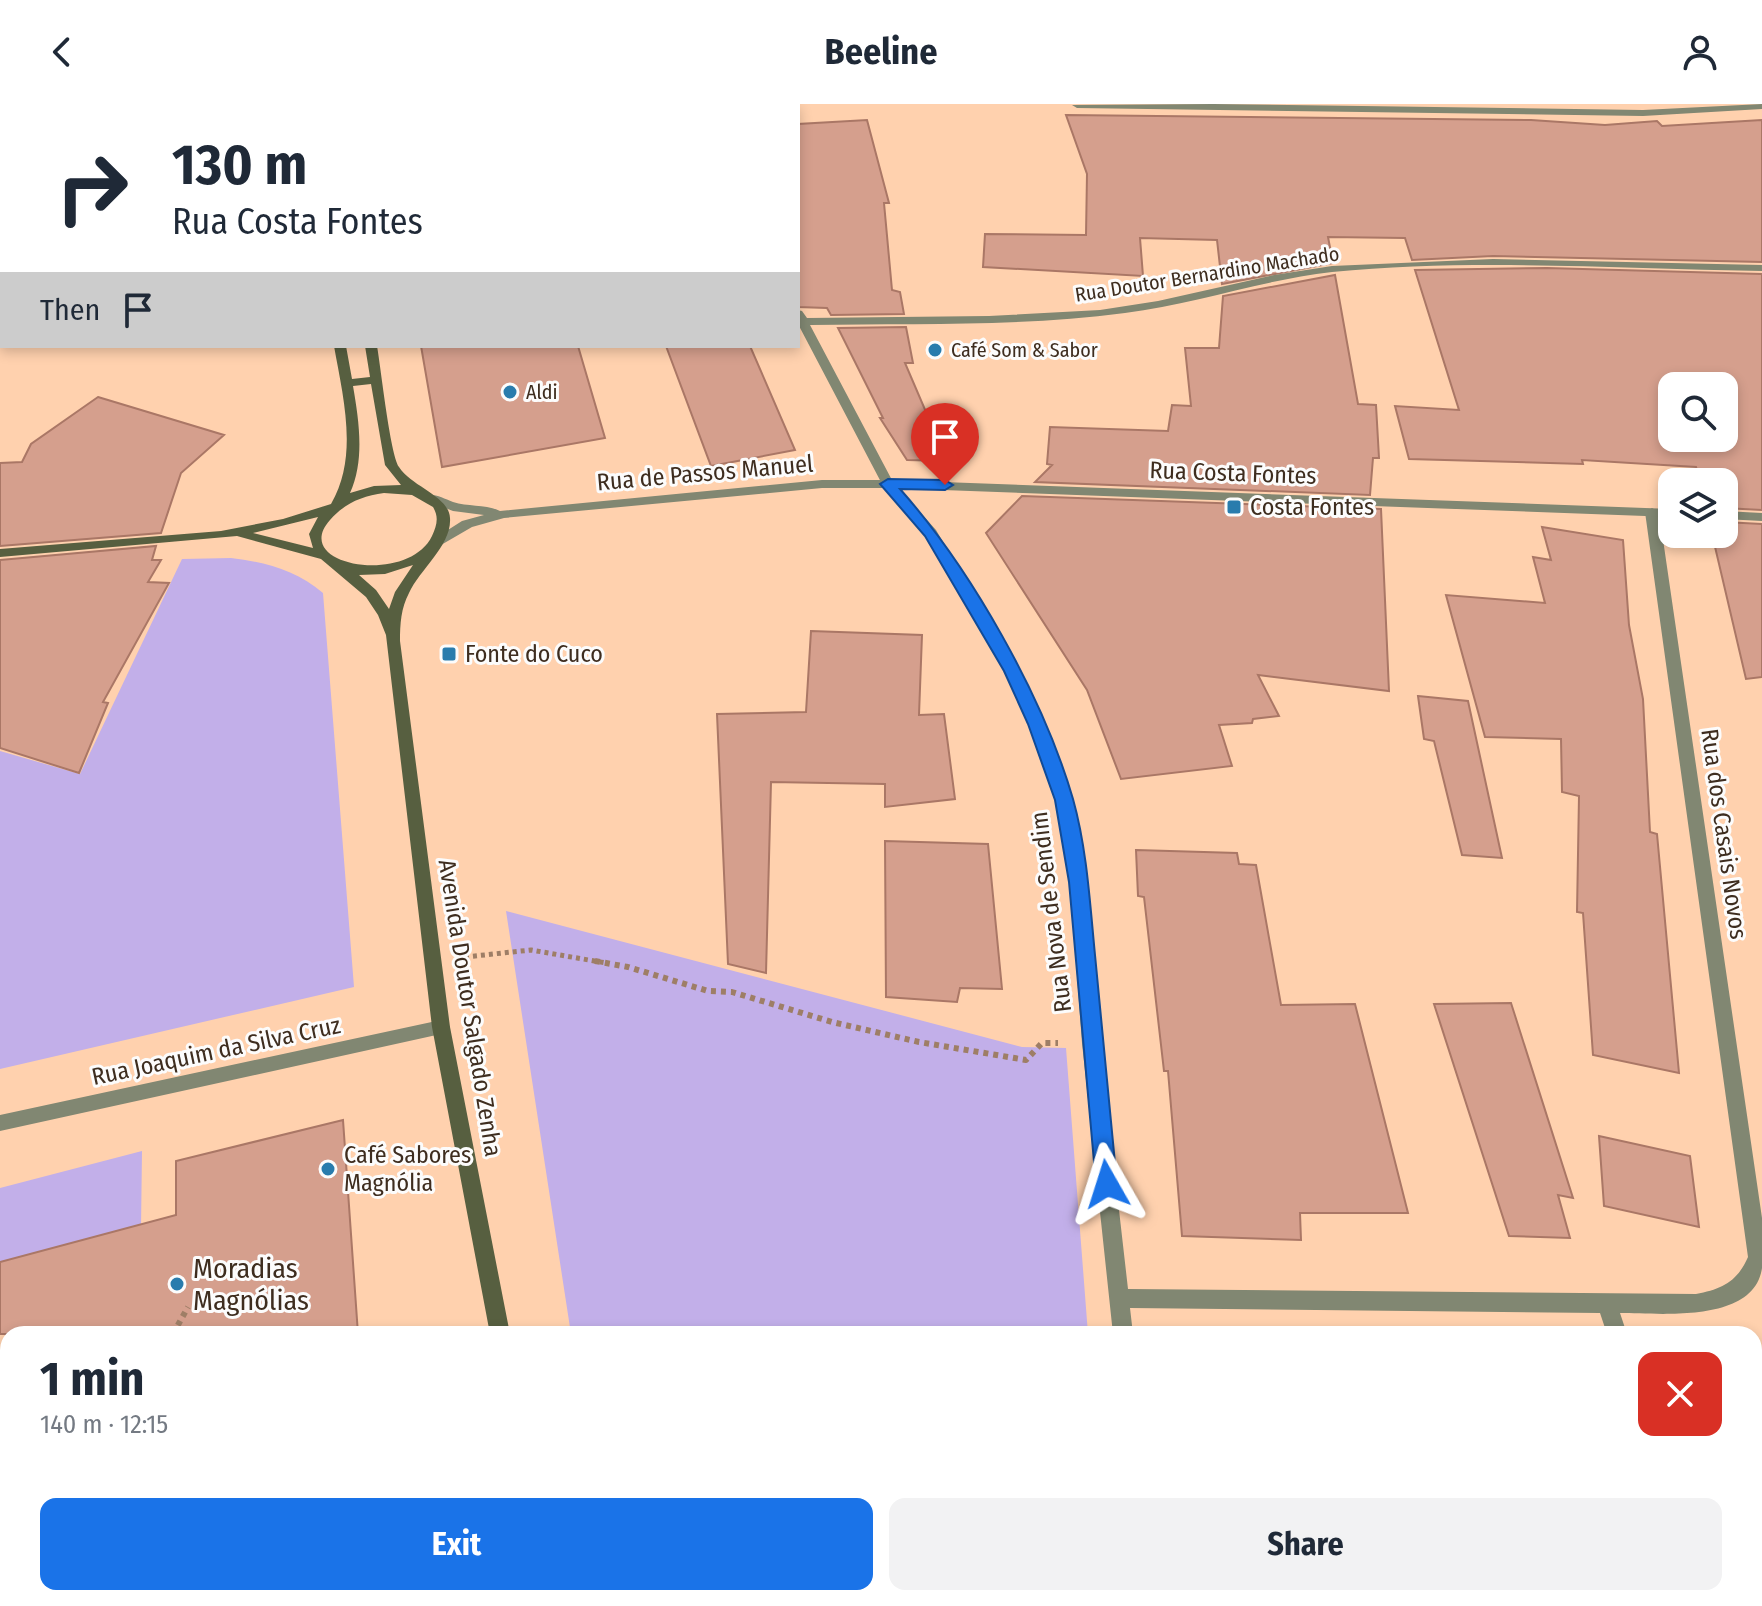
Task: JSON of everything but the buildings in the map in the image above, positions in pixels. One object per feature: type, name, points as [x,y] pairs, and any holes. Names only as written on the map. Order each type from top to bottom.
[{"type":"main road","points":[[322,555],[316,543],[317,529],[336,506],[350,481],[346,384],[340,348]]},
{"type":"main road","points":[[335,565],[353,570],[385,569],[416,559],[433,545],[445,521],[441,509],[432,498],[403,480],[391,465],[371,348]]},
{"type":"main road","points":[[346,384],[377,379]]},
{"type":"main road","points":[[0,553],[221,535],[285,523],[377,489],[417,491]]},
{"type":"main road","points":[[221,535],[268,540],[322,555]]},
{"type":"main road","name":"Avenida Doutor Salgado Zenha","points":[[433,545],[411,573],[401,594],[395,612],[393,641],[441,1027],[498,1326]]},
{"type":"main road","name":"Avenida Doutor Salgado Zenha","points":[[322,555],[353,577],[378,603],[393,641]]},
{"type":"street","points":[[1077,105],[1643,113],[1762,106]]},
{"type":"street","name":"Rua Doutor Bernardino Machado","points":[[800,318],[1101,313],[1192,297],[1285,275],[1334,269],[1478,264],[1762,268]]},
{"type":"street","name":"Rua Nova de Sendim","points":[[800,318],[888,484],[939,546],[1012,671],[1037,724],[1064,800],[1078,882],[1091,1043],[1122,1326]]},
{"type":"street","name":"Rua de Passos Manuel","points":[[432,498],[476,511],[527,511],[822,484],[888,484]]},
{"type":"street","name":"Rua Costa Fontes","points":[[888,484],[1658,512]]},
{"type":"street","name":"Rua de Passos Manuel","points":[[433,545],[467,524],[527,511]]},
{"type":"street","name":"Rua dos Casais Novos","points":[[1119,1298],[1696,1304],[1726,1298],[1748,1282],[1760,1267],[1652,512]]},
{"type":"street","points":[[1738,516],[1762,517]]},
{"type":"street","name":"Rua Joaquim da Silva Cruz","points":[[0,1123],[441,1027]]},
{"type":"street","points":[[1607,1303],[1614,1326]]},
{"type":"path","points":[[432,960],[531,950],[628,967],[708,991],[732,992],[832,1022],[905,1039],[1026,1060],[1042,1043],[1091,1043]]},
{"type":"path","points":[[177,1326],[188,1307]]},
{"type":"shaded area","points":[[231,558],[280,568],[302,578],[323,593],[354,987],[0,1069],[0,751],[80,774],[182,559]]},
{"type":"shaded area","points":[[506,911],[1022,1047],[1066,1048],[1087,1326],[570,1326]]},
{"type":"shaded area","points":[[142,1151],[141,1228],[0,1262],[0,1188]]},
{"type":"place","name":"Café Som & Sabor","points":[[935,350]]},
{"type":"place","name":"Aldi","points":[[510,392]]},
{"type":"place","name":"Costa Fontes","points":[[1234,507]]},
{"type":"place","name":"Fonte do Cuco","points":[[449,654]]},
{"type":"place","name":"Café Sabores Magnólia","points":[[328,1169]]},
{"type":"place","name":"Moradias Magnólias","points":[[177,1284]]},
{"type":"route","points":[[945,485],[888,484],[931,533],[1012,671],[1037,724],[1064,800],[1078,882],[1091,1043],[1107,1184]]}]
